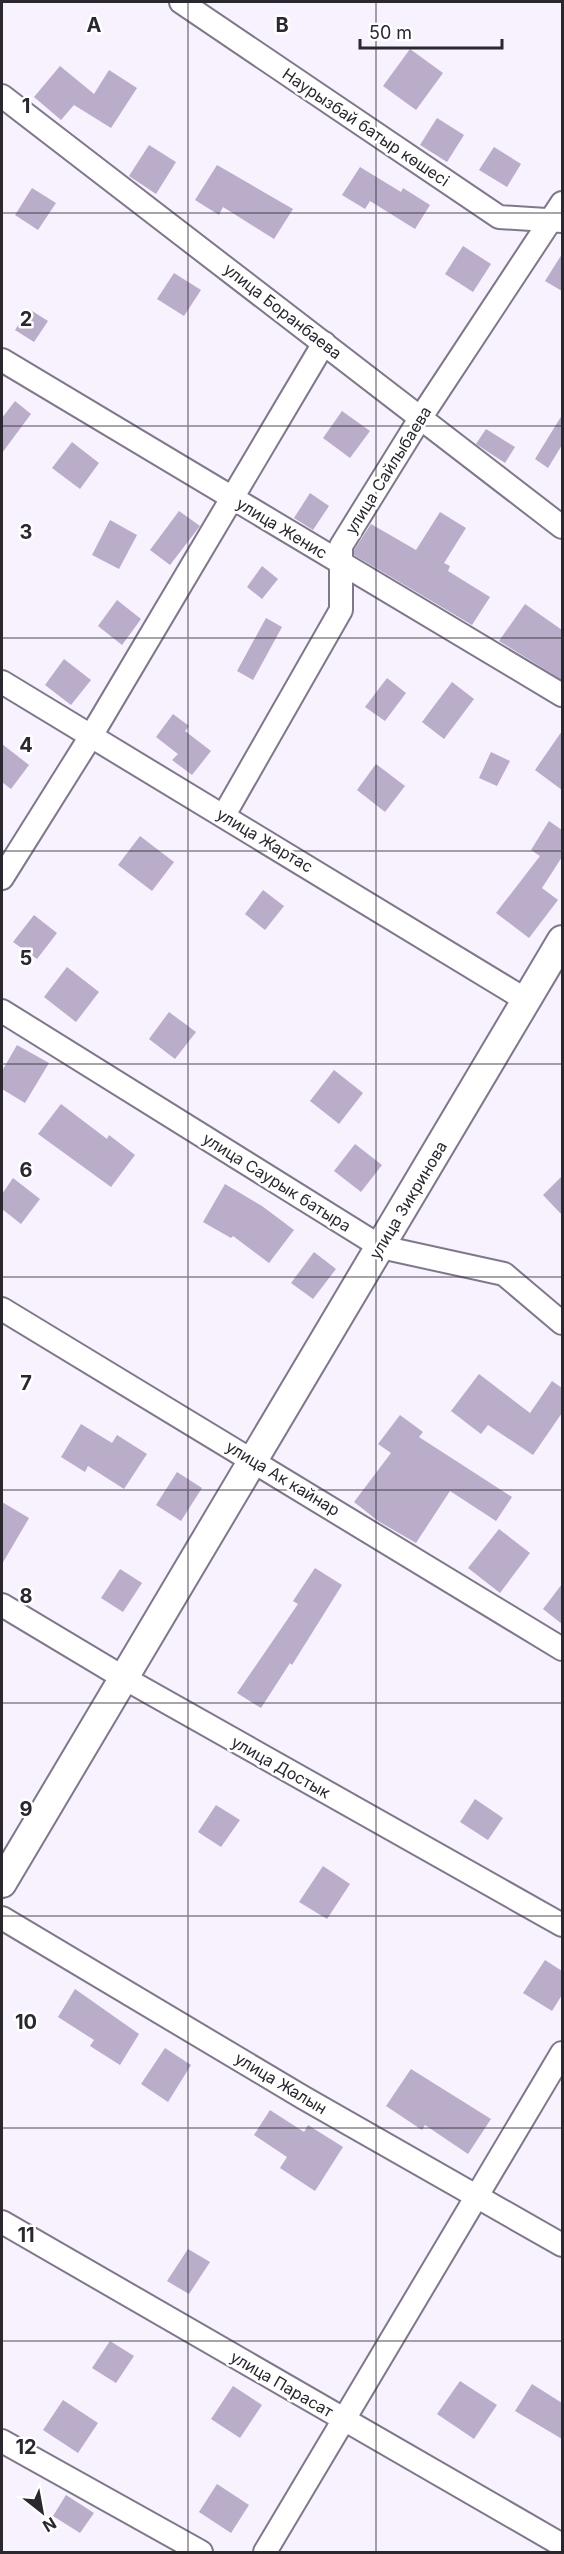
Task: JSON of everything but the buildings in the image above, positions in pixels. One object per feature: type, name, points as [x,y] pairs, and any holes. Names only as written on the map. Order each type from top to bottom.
[{"type":"street","name":"Наурызбай батыр көшесі","points":[[181,2],[499,217],[559,215]]},
{"type":"street","name":"улица Боранбаева","points":[[2,96],[562,527]]},
{"type":"street","name":"улица Сайлыбаева","points":[[224,815],[341,610],[341,546],[421,417],[559,215]]},
{"type":"street","points":[[2,878],[91,736],[324,343]]},
{"type":"street","name":"улица Женис","points":[[2,360],[562,695]]},
{"type":"street","name":"улица Жартас","points":[[2,682],[526,1000]]},
{"type":"street","name":"улица Зикринова","points":[[2,1883],[562,940]]},
{"type":"street","name":"улица Саурык батыра","points":[[2,1011],[381,1247],[504,1274],[562,1323]]},
{"type":"street","name":"улица Ак кайнар","points":[[2,1309],[562,1648]]},
{"type":"street","name":"улица Достык","points":[[2,1605],[124,1678],[562,1925]]},
{"type":"street","name":"улица Жалын","points":[[2,1918],[304,2098],[562,2245]]},
{"type":"street","points":[[265,2553],[346,2421],[562,2053]]},
{"type":"street","name":"улица Парасат","points":[[2,2222],[562,2545]]},
{"type":"street","points":[[2,2441],[201,2553]]}]
